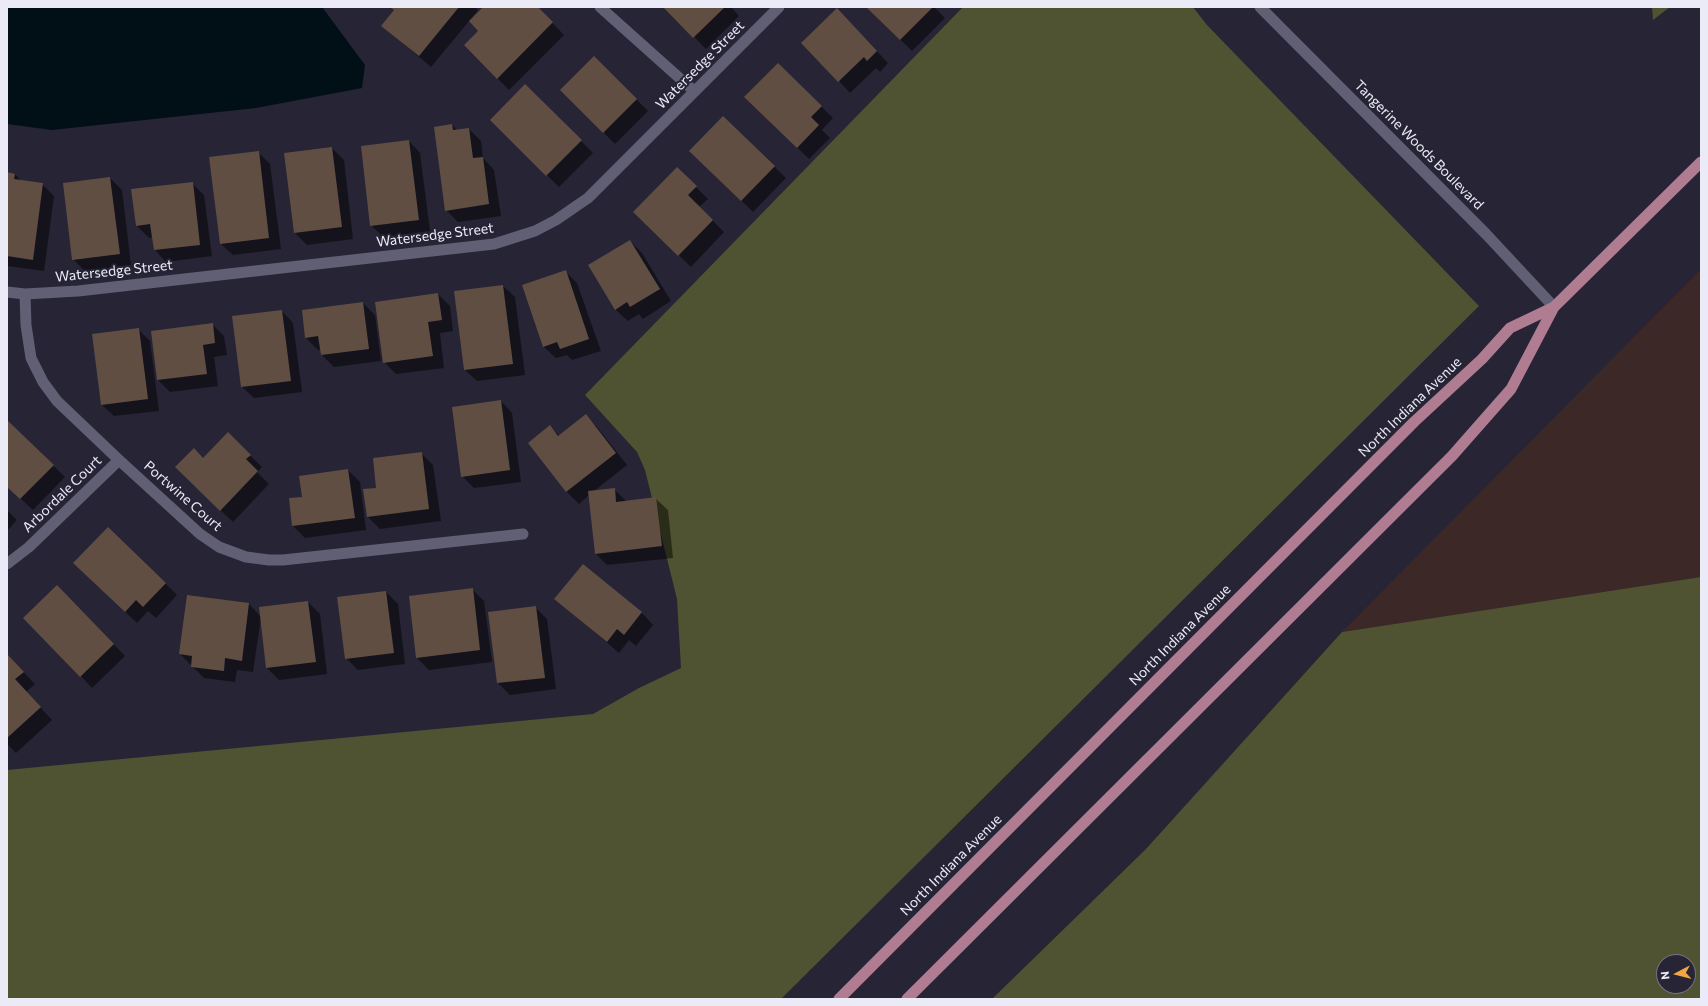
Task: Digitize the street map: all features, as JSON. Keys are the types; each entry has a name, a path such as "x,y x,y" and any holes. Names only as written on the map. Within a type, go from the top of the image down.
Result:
{"main road":[{"name":"North Indiana Avenue","path":"907,999 1452,456 1511,389 1554,307 1701,162"},
{"name":"North Indiana Avenue","path":"839,999 1408,428 1482,359 1510,328 1554,307"}],"street":[{"path":"600,7 694,91"},
{"name":"Watersedge Street","path":"7,292 25,294 86,290 494,244 535,231 556,220 588,198 778,7"},
{"name":"Tangerine Woods Boulevard","path":"1260,7 1486,234 1554,307"},
{"name":"Portwine Court","path":"25,294 26,325 31,358 43,382 57,400 119,460 200,534 220,547 246,557 283,560 523,534"},
{"name":"Arbordale Court","path":"7,564 29,547 119,460"}],"shaded area":[{"path":"7,7 322,7 365,65 362,88 256,108 52,130 7,124"},
{"path":"1701,269 1701,577 1342,632"}],"green space":[{"path":"963,7 1193,7 1207,25 1479,306 781,999 7,999 7,770 593,714 639,688 681,668 677,599 645,470 637,452 585,395"},
{"path":"1652,7 1670,7 1653,20"},
{"path":"1701,577 1701,999 992,999 1146,849 1342,632"}],"building":[{"path":"390,7 459,7 419,56 381,26 394,10"},
{"path":"483,7 538,7 553,22 497,79 464,45 478,31 469,21"},
{"path":"663,7 725,7 693,38"},
{"path":"866,7 933,7 900,40"},
{"path":"837,8 877,51 867,61 864,57 838,82 801,43"},
{"path":"594,56 637,99 603,133 560,90"},
{"path":"778,63 822,106 811,117 819,125 797,148 744,97"},
{"path":"525,84 582,140 546,176 490,120"},
{"path":"723,116 775,166 741,201 689,151"},
{"path":"452,124 453,130 469,128 473,158 483,157 489,204 445,211 434,127"},
{"path":"409,140 419,220 370,226 361,146"},
{"path":"332,147 342,227 294,233 284,153"},
{"path":"259,151 269,238 220,244 209,157"},
{"path":"677,167 697,186 688,195 713,220 678,256 633,212"},
{"path":"7,172 15,174 14,179 43,183 33,260 7,256"},
{"path":"110,177 120,254 72,260 63,183"},
{"path":"193,182 200,245 154,250 150,224 136,226 131,189"},
{"path":"630,240 660,289 630,307 627,302 615,310 588,265"},
{"path":"566,270 589,339 560,349 557,342 543,347 522,285"},
{"path":"503,285 513,364 464,370 454,291"},
{"path":"438,293 442,320 428,322 433,356 383,363 375,302"},
{"path":"363,302 369,349 321,355 318,336 305,338 302,310"},
{"path":"282,310 291,381 241,387 232,316"},
{"path":"213,323 215,343 203,345 207,374 157,380 151,331"},
{"path":"139,328 148,399 101,405 92,334"},
{"path":"501,400 510,470 461,477 452,407"},
{"path":"586,414 616,453 566,492 528,443 550,425 558,436"},
{"path":"7,420 54,465 20,499 7,487"},
{"path":"228,432 251,455 246,459 258,471 220,511 175,467 194,448 203,458"},
{"path":"422,452 429,509 367,517 363,489 376,488 373,458"},
{"path":"348,469 355,518 292,526 289,498 302,497 299,476"},
{"path":"615,488 616,502 656,497 662,546 595,554 588,491"},
{"path":"108,527 166,583 143,607 136,600 125,612 73,563"},
{"path":"583,564 642,612 624,635 617,629 607,642 554,599"},
{"path":"57,585 114,644 80,677 23,618"},
{"path":"473,588 480,650 416,658 409,596"},
{"path":"386,591 394,653 345,659 337,597"},
{"path":"187,595 249,603 242,661 225,658 224,671 191,667 192,656 179,654"},
{"path":"308,601 316,662 266,668 259,607"},
{"path":"536,606 545,678 497,683 488,612"},
{"path":"7,654 24,672 15,679 41,707 7,738"}]}
